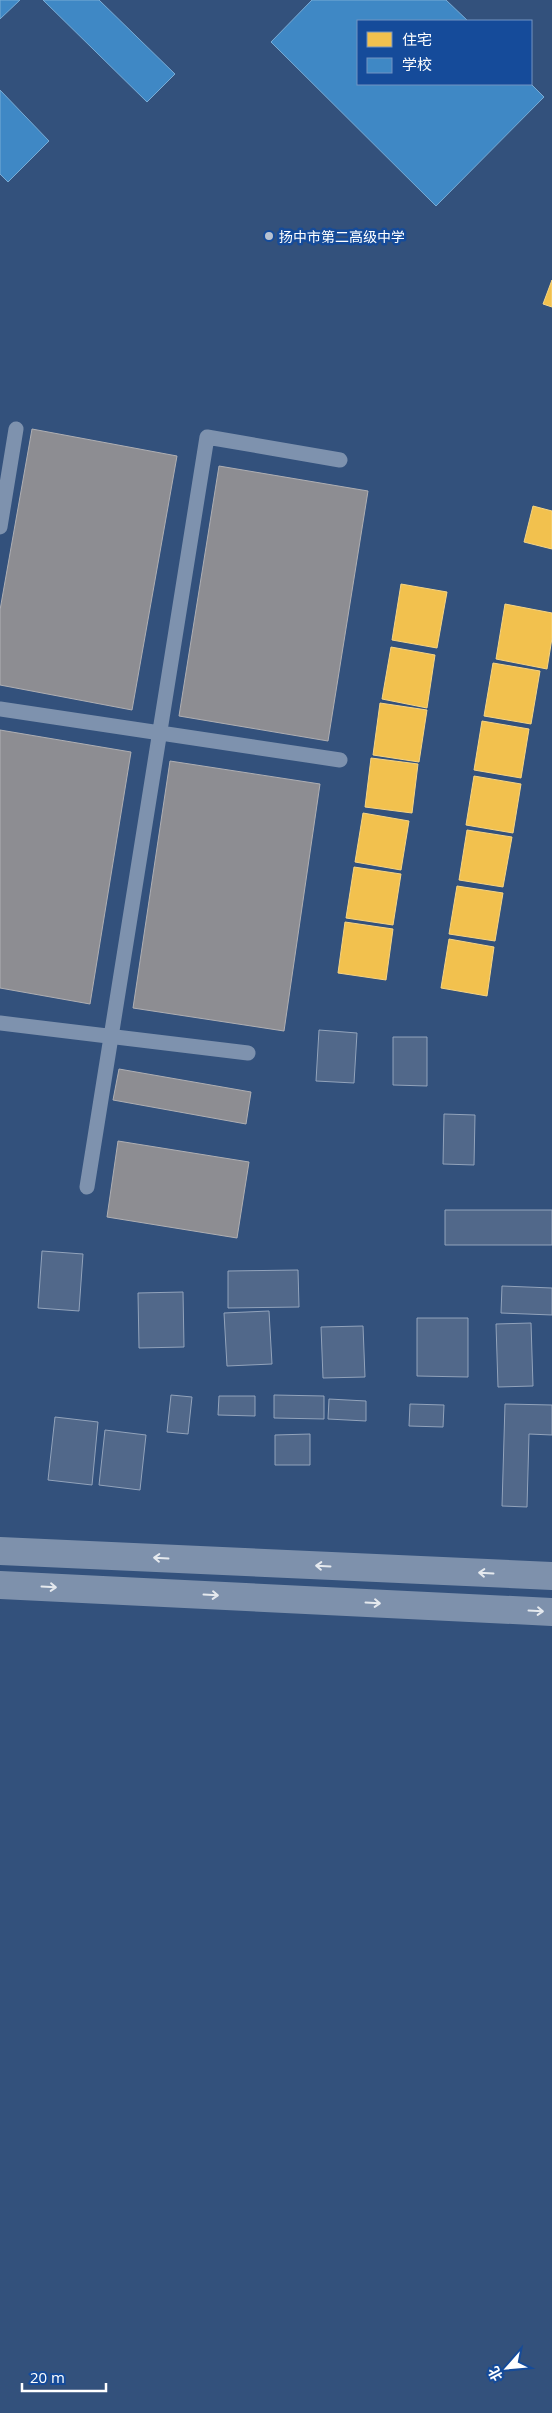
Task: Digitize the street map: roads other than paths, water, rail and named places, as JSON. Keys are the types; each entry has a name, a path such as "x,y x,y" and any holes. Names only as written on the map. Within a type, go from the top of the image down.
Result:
{"highway":[{"path":"0,1551 552,1576"},
{"path":"0,1585 552,1612"}],"lane":[{"path":"0,527 16,428"},
{"path":"86,1187 207,437 340,460"},
{"path":"0,709 340,760"},
{"path":"0,1023 248,1053"}],"place":[{"name":"扬中市第二高级中学","path":"269,236"}]}
